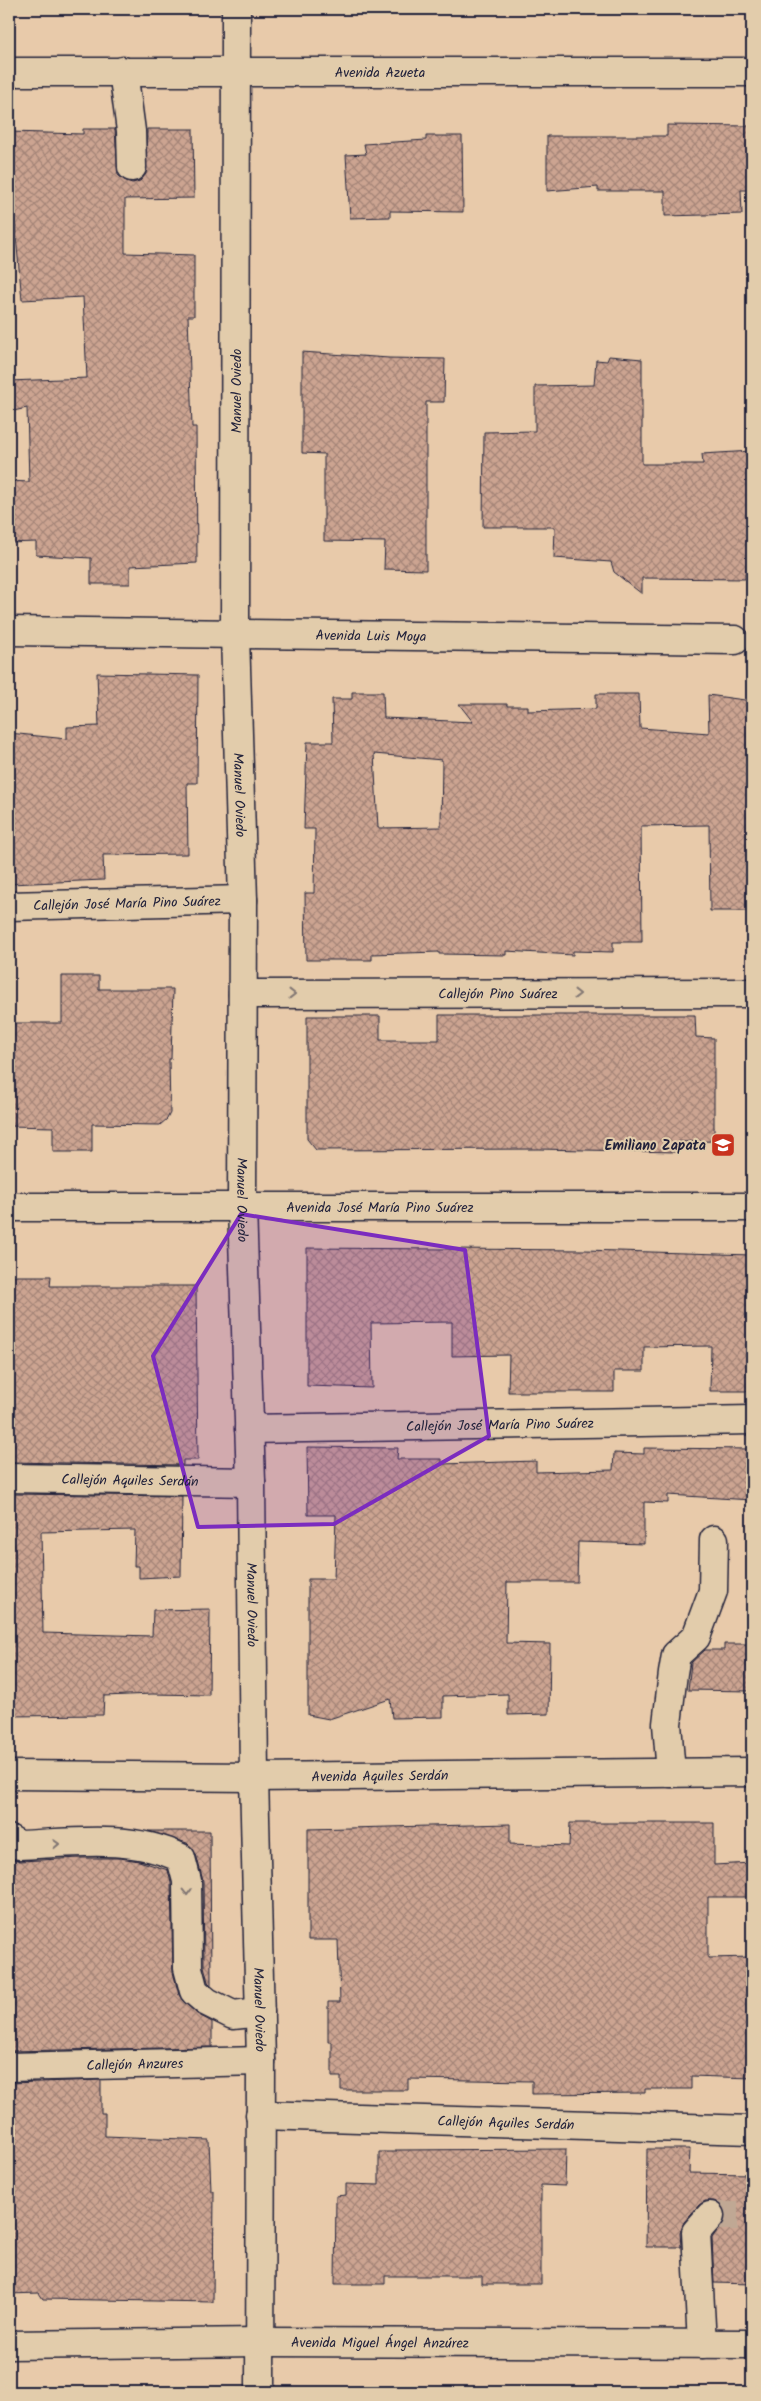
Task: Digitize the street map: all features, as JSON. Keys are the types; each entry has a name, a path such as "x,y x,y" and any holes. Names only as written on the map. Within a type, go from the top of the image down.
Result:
{"street":[{"name":"Manuel Oviedo","path":"236,9 235,635 243,900 242,1207 251,1482 254,1776 261,2061 260,2392"},
{"path":"123,71 131,131 132,167"},
{"name":"Avenida Azueta","path":"9,72 752,72"},
{"name":"Avenida Luis Moya","path":"9,631 735,640"},
{"name":"Callejón José María Pino Suárez","path":"9,906 243,900"},
{"name":"Callejón Pino Suárez","path":"243,994 752,993"},
{"name":"Avenida José María Pino Suárez","path":"9,1207 752,1206"},
{"name":"Callejón José María Pino Suárez","path":"249,1428 752,1420"},
{"name":"Callejón Aquiles Serdán","path":"9,1478 251,1482"},
{"path":"671,1773 667,1724 676,1655 696,1637 713,1590 714,1540"},
{"name":"Avenida Aquiles Serdán","path":"9,1775 254,1776 752,1772"},
{"path":"9,1839 18,1845 97,1842 162,1849 181,1858 186,1881 188,1968 194,1991 207,2002 233,2014 260,2012"},
{"name":"Callejón Anzures","path":"9,2066 261,2061"},
{"name":"Callejón Aquiles Serdán","path":"260,2116 752,2130"},
{"path":"702,2344 696,2232 710,2216"},
{"name":"Avenida Miguel Ángel Anzúrez","path":"9,2345 260,2342 752,2344"}],"highlighted area":[{"path":"241,1214 465,1250 489,1436 334,1524 198,1527 153,1356"}],"building":[{"path":"667,125 751,126 747,190 741,190 742,214 665,216 665,191 598,191 598,187 547,191 547,136 667,136"},
{"path":"83,129 115,129 118,175 132,183 140,181 146,174 147,129 193,129 194,198 125,199 125,253 194,255 194,316 188,316 192,427 196,427 197,563 130,566 130,584 91,584 91,558 36,555 36,542 9,543 9,481 29,482 27,408 9,412 9,381 87,378 83,297 22,300 15,226 9,227 9,132 83,134"},
{"path":"426,136 462,136 463,212 390,211 390,217 350,218 346,155 366,154 364,144 426,140"},
{"path":"302,352 389,358 445,359 444,402 426,402 426,570 384,569 385,542 324,541 324,454 302,453"},
{"path":"609,356 642,359 642,464 703,464 702,454 752,451 752,520 745,579 642,578 642,594 614,572 611,562 554,558 555,527 483,527 484,432 535,431 535,386 594,385 596,360 607,361"},
{"path":"97,673 198,675 197,783 187,783 188,854 103,855 104,880 9,884 9,733 67,739 67,727 99,726"},
{"path":"352,692 383,692 384,718 473,722 459,704 528,706 528,711 596,709 596,694 639,694 640,728 709,733 708,695 752,701 752,911 710,911 709,825 641,826 642,942 613,942 613,952 573,951 573,955 506,951 506,955 439,954 439,952 372,954 372,960 306,960 305,893 314,893 315,829 304,829 307,742 333,742 332,699 352,699","holes":["374,754 442,760 441,827 378,828"]},
{"path":"62,976 99,976 99,989 173,989 171,1059 169,1059 170,1113 167,1119 160,1125 92,1124 92,1152 53,1152 53,1127 9,1126 9,1023 62,1023"},
{"path":"439,1015 695,1015 696,1037 714,1038 714,1141 677,1142 676,1152 539,1149 316,1150 307,1139 307,1016 380,1016 380,1040 439,1040"},
{"path":"307,1248 585,1250 752,1255 752,1391 710,1391 711,1346 644,1347 644,1371 614,1371 614,1392 508,1392 509,1355 452,1356 452,1322 371,1323 372,1388 307,1386"},
{"path":"9,1276 51,1276 50,1286 196,1286 198,1460 183,1460 183,1465 9,1462"},
{"path":"307,1447 398,1448 397,1459 442,1459 442,1464 536,1461 536,1472 613,1470 614,1453 644,1454 644,1448 752,1449 752,1500 668,1495 668,1503 644,1502 644,1544 578,1542 577,1582 507,1582 506,1643 550,1644 549,1714 508,1715 508,1694 443,1696 443,1717 392,1718 390,1699 329,1719 308,1715 308,1579 334,1579 336,1515 308,1515"},
{"path":"9,1494 182,1496 181,1576 139,1578 139,1566 134,1566 135,1530 41,1532 43,1633 152,1636 153,1610 210,1609 209,1695 152,1694 104,1696 103,1715 9,1716"},
{"path":"724,1644 752,1644 752,1691 688,1690 691,1663 705,1650 724,1650"},
{"path":"570,1823 714,1823 714,1865 752,1863 752,1897 708,1897 708,1958 752,1957 752,2078 691,2076 691,2089 645,2089 645,2093 532,2094 532,2081 408,2079 408,2090 341,2090 341,2077 332,2077 332,2042 328,2042 328,2002 340,2002 338,1940 308,1940 308,1829 510,1824 510,1844 569,1846"},
{"path":"148,1831 210,1831 211,1985 208,1982 204,1966 203,1881 196,1854 187,1843"},
{"path":"9,1857 20,1861 120,1858 139,1861 168,1870 171,1883 173,1972 179,1995 184,2002 197,2014 212,2022 212,2047 9,2051"},
{"path":"101,2080 101,2113 105,2113 105,2136 209,2140 211,2191 214,2191 213,2302 43,2299 39,2293 9,2294 9,2083"},
{"path":"566,2149 565,2186 541,2185 541,2284 482,2284 482,2276 385,2276 385,2284 335,2284 336,2196 346,2195 346,2184 379,2185 379,2152 396,2152 396,2150"},
{"path":"647,2149 690,2149 689,2173 752,2174 752,2284 714,2283 712,2238 725,2219 725,2211 720,2204 714,2201 705,2201 699,2205 684,2222 680,2233 681,2247 646,2247"}],"tunnel":[{"path":"710,2216 752,2216"}],"place":[{"name":"Emiliano Zapata","path":"723,1145"}]}
